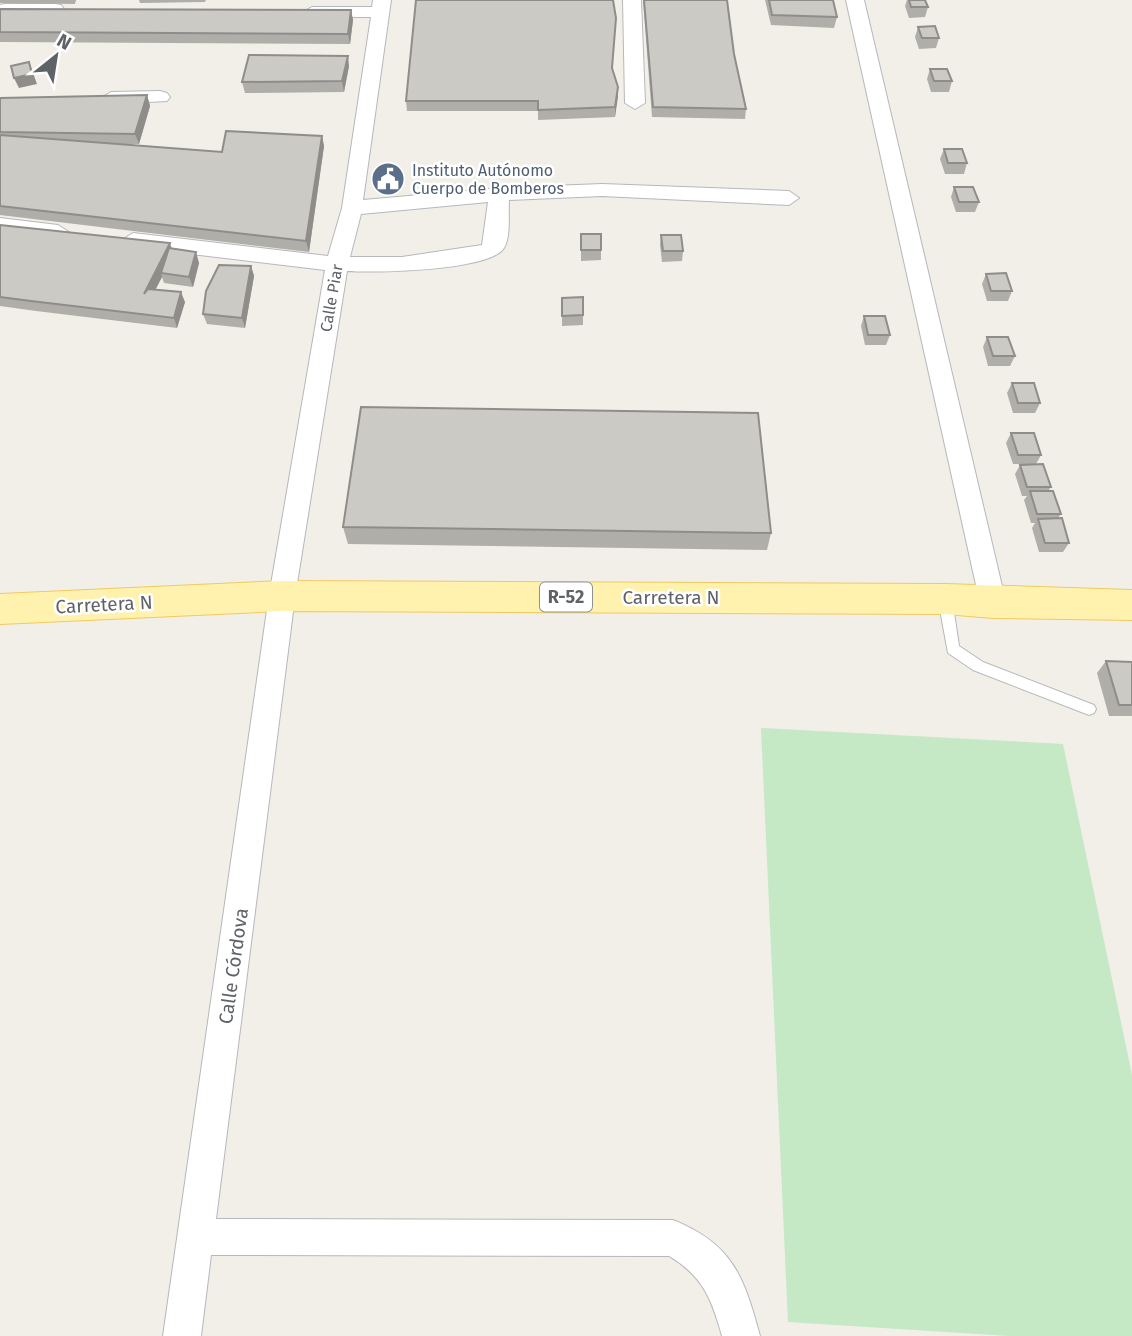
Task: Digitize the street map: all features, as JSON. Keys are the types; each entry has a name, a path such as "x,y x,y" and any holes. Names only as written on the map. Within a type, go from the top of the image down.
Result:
{"main road":[{"name":"Carretera N","path":"0,609 282,596 945,598 993,603 1132,605"}],"street":[{"path":"632,0 635,103"},
{"path":"855,0 993,603"},
{"path":"296,12 381,6"},
{"name":"Calle Piar","path":"282,596 337,264 352,208 381,6"},
{"path":"5,9 75,10"},
{"path":"93,98 160,97"},
{"path":"352,208 499,194 603,190 789,198"},
{"path":"108,237 337,264 432,261 489,251 495,245 499,194"},
{"path":"0,225 81,234"},
{"name":"Calle Córdova","path":"182,1336 282,596"},
{"path":"197,1237 673,1238 702,1254 726,1282 741,1336"}],"lane":[{"path":"945,598 953,649 978,666 1090,709"}],"green space":[{"path":"761,728 1063,744 1132,1075 1132,1336 1009,1336 788,1322"}],"building":[{"path":"416,0 613,0 616,18 612,68 618,87 615,107 538,110 538,101 406,101"},
{"path":"644,0 727,0 734,54 746,109 653,107"},
{"path":"769,0 833,0 837,17 772,15"},
{"path":"909,0 925,0 928,7 911,7"},
{"path":"0,9 351,10 348,34 0,32"},
{"path":"935,26 939,38 922,38 918,27"},
{"path":"249,55 348,56 342,81 242,82"},
{"path":"29,62 32,74 14,78 11,66"},
{"path":"930,69 947,69 952,81 934,81"},
{"path":"147,95 135,134 0,132 0,98"},
{"path":"226,131 322,136 306,241 0,206 0,135 222,152"},
{"path":"944,149 962,149 967,163 948,163"},
{"path":"954,187 973,187 979,202 959,202"},
{"path":"0,225 170,243 144,294 148,289 181,292 174,318 0,297"},
{"path":"581,234 601,234 601,250 581,250"},
{"path":"661,235 681,235 683,251 663,251"},
{"path":"169,248 196,252 189,277 161,273"},
{"path":"219,265 251,266 242,318 203,314 206,291"},
{"path":"1006,273 1012,291 991,291 986,274"},
{"path":"583,297 583,315 562,316 562,298"},
{"path":"864,316 885,316 890,335 868,335"},
{"path":"987,337 1008,337 1015,356 993,356"},
{"path":"1012,383 1034,383 1040,403 1018,403"},
{"path":"361,407 758,413 771,533 343,527"},
{"path":"1011,433 1034,433 1041,455 1018,455"},
{"path":"1043,464 1051,487 1027,487 1020,465"},
{"path":"1030,491 1053,491 1061,514 1037,514"},
{"path":"1062,518 1069,543 1045,543 1038,519"},
{"path":"1106,661 1132,662 1132,705 1119,705"}],"place":[{"name":"Instituto Autónomo Cuerpo de Bomberos","path":"388,179"}]}
